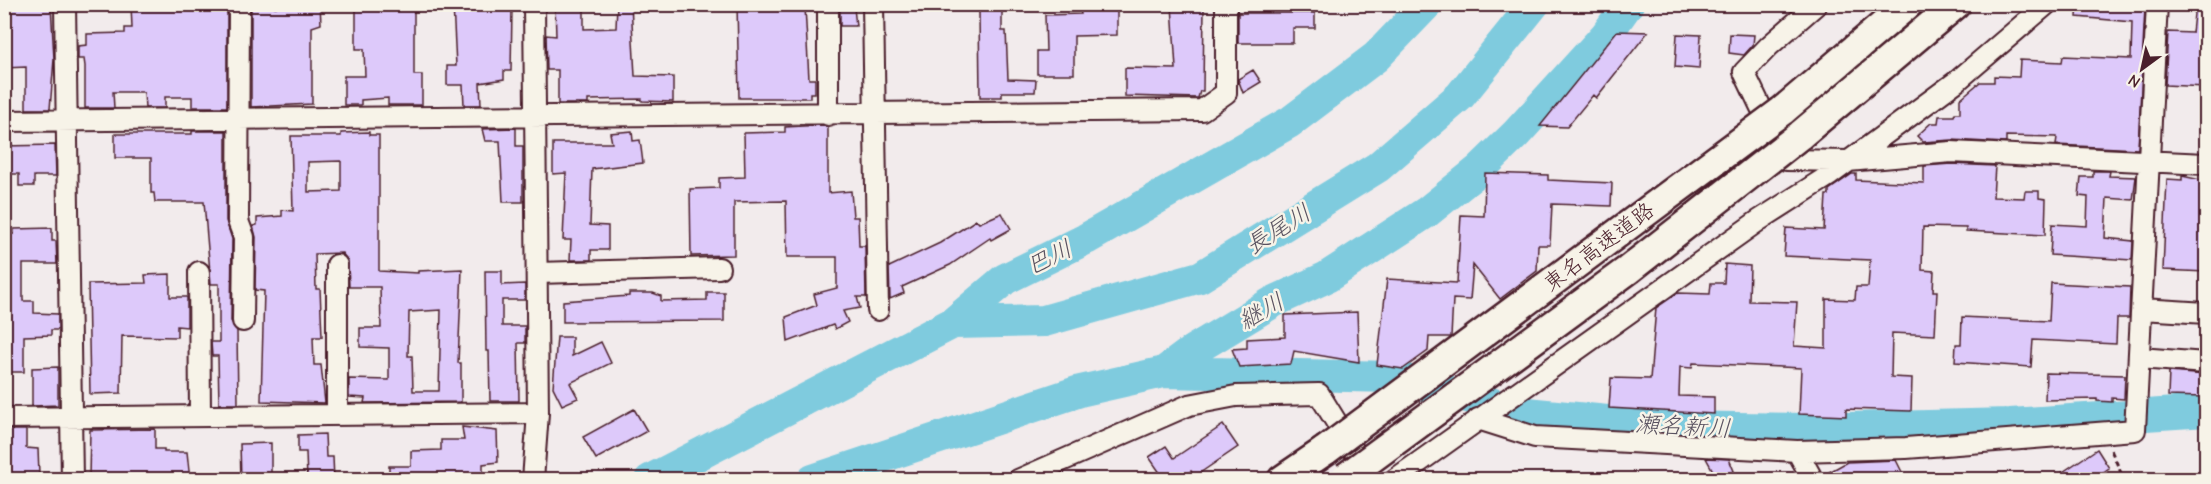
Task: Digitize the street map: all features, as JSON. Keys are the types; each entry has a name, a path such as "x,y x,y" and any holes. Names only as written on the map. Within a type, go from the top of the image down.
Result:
{"highway":[{"name":"東名高速道路","path":"1282,480 1326,450 1782,111 1908,4"},
{"name":"東名高速道路","path":"1353,479 1628,270 1799,136 1956,4"}],"street":[{"path":"65,4 69,417 72,480"},
{"path":"238,4 238,221 244,237 243,321"},
{"path":"533,480 538,413 534,4"},
{"path":"828,4 828,115"},
{"path":"873,4 878,310"},
{"path":"4,121 874,115 1202,110 1226,93 1226,4"},
{"path":"1817,4 1769,46 1744,72 1786,160 1848,161 1951,152 2206,164"},
{"path":"1394,480 1848,161 1957,81 2047,4"},
{"path":"1478,419 1535,437 1797,451 1906,448 2135,430 2157,4"},
{"path":"337,265 337,414"},
{"path":"537,273 718,268"},
{"path":"199,273 200,416"},
{"path":"2142,309 2206,313"},
{"path":"2139,358 2206,363"},
{"path":"1018,480 1189,405 1236,396 1319,394 1353,479"},
{"path":"4,418 538,413"},
{"path":"1797,451 1813,480"}],"path":[{"path":"2104,433 2121,474 2114,480"}],"building":[{"path":"4,4 51,4 54,59 50,109 26,109 26,67 4,68"},
{"path":"131,4 227,4 227,107 192,107 192,97 165,97 165,108 145,108 144,92 113,92 114,108 85,108 85,66 84,59 78,59 78,46 87,45 87,34 125,33 125,28 132,28"},
{"path":"289,4 320,4 321,24 312,27 312,104 251,107 251,7 289,7"},
{"path":"356,4 414,4 414,75 422,75 422,105 388,105 388,98 361,100 361,105 344,105 344,76 365,76 364,49 356,49"},
{"path":"453,4 476,4 476,8 512,9 511,71 504,71 504,79 480,83 481,105 464,105 463,85 447,85 447,66 456,66"},
{"path":"555,4 584,4 584,29 616,28 617,4 631,4 635,76 673,77 673,102 642,101 642,99 588,100 588,104 558,104 558,70 547,70 546,35 556,36"},
{"path":"737,4 805,7 809,79 815,79 815,93 810,93 810,98 739,98"},
{"path":"1088,4 1117,4 1117,35 1074,36 1074,74 1037,74 1037,51 1046,51 1045,15 1081,14 1080,10 1088,10"},
{"path":"2078,4 2145,7 2138,149 2056,145 2057,137 2006,136 2006,143 1952,140 1923,142 1917,136 1931,123 1938,123 1939,116 1954,116 1955,113 1960,113 1960,99 1980,82 1994,82 1994,76 2019,77 2020,60 2062,62 2063,56 2131,59 2132,22 2077,17"},
{"path":"2195,4 2206,4 2206,87 2165,85 2168,32 2192,33"},
{"path":"1172,5 1204,5 1203,91 1200,91 1198,98 1125,96 1125,68 1176,69"},
{"path":"840,8 854,8 856,26 840,26"},
{"path":"1002,9 1002,31 1006,31 1008,79 1036,80 1035,92 1002,92 1002,97 980,97 979,11"},
{"path":"1238,13 1315,13 1315,28 1293,28 1293,43 1238,43"},
{"path":"1617,31 1648,32 1596,98 1593,95 1567,127 1540,126"},
{"path":"1677,34 1701,35 1699,69 1675,67"},
{"path":"1730,34 1754,35 1753,45 1744,55 1729,53"},
{"path":"1253,70 1261,82 1243,93 1238,79"},
{"path":"822,125 828,127 828,193 851,191 853,217 858,217 859,246 865,246 866,297 857,297 860,308 843,311 848,322 835,329 833,325 788,342 786,317 817,305 814,294 837,288 837,257 787,257 786,201 734,202 734,255 691,256 690,189 719,188 719,178 745,177 744,133 785,132 785,127"},
{"path":"516,128 516,146 523,146 523,202 503,202 500,141 485,141 482,129"},
{"path":"192,131 226,131 226,221 232,239 231,321 237,331 238,404 219,404 218,356 212,356 211,342 219,342 219,284 211,284 204,202 155,202 154,193 151,193 151,158 115,158 115,134 192,134"},
{"path":"632,131 633,141 640,140 643,163 592,169 590,225 608,226 608,250 591,250 591,260 570,260 571,240 563,240 566,173 553,174 553,143 612,143 610,133"},
{"path":"369,132 369,135 379,135 379,271 418,273 418,271 462,269 458,363 461,363 461,402 364,403 365,398 349,397 349,379 389,380 389,348 360,347 360,328 381,328 380,287 349,287 348,261 342,253 315,254 316,289 320,289 322,337 313,337 314,365 321,365 325,403 261,401 264,291 255,290 256,237 253,226 257,225 257,218 282,216 282,210 293,211 291,136 341,136 341,133","holes":["341,161 341,191 308,192 308,162","441,310 439,391 413,391 412,356 408,356 409,312"]},
{"path":"55,145 56,176 34,176 34,186 19,186 19,174 4,174 4,146"},
{"path":"1951,164 1995,166 1993,197 2024,198 2025,191 2039,191 2039,198 2046,199 2045,235 1966,231 1966,228 1923,227 1922,270 1934,271 1933,291 1937,291 1935,335 1892,333 1891,377 1912,378 1911,411 1846,409 1846,416 1799,414 1801,368 1693,363 1692,368 1680,367 1679,396 1714,397 1714,414 1609,408 1611,378 1650,379 1656,308 1678,293 1710,294 1711,283 1724,283 1725,264 1750,266 1749,301 1797,302 1794,346 1826,348 1826,299 1855,300 1856,287 1868,287 1870,260 1784,256 1786,228 1824,230 1826,195 1829,195 1829,190 1852,174 1856,174 1856,180 1924,183 1924,166"},
{"path":"2093,171 2110,171 2109,176 2136,177 2133,200 2107,198 2105,238 2133,241 2132,260 2050,255 2052,224 2087,226 2088,197 2079,196 2081,177 2093,177"},
{"path":"1485,173 1548,175 1548,180 1612,183 1611,206 1552,204 1550,245 1538,245 1537,271 1500,299 1473,265 1470,300 1453,299 1451,337 1429,337 1428,351 1403,369 1377,365 1387,279 1457,283 1461,215 1484,216"},
{"path":"2182,176 2206,181 2206,272 2163,270 2167,179 2182,180"},
{"path":"1002,213 1011,229 991,240 990,238 950,265 902,287 904,293 890,299 889,267 940,243 976,220 979,223"},
{"path":"52,228 52,241 56,241 57,264 23,264 23,301 34,301 34,313 58,314 58,330 51,330 51,335 24,336 24,372 4,372 4,234 14,234 14,229"},
{"path":"485,271 502,271 502,285 525,284 525,300 502,300 502,326 525,326 525,343 518,343 519,401 490,401 489,351 486,351"},
{"path":"170,274 170,297 187,297 187,327 177,326 177,337 122,336 121,393 90,394 88,284 146,283 145,275"},
{"path":"2051,283 2130,287 2129,318 2117,318 2116,344 2033,340 2031,367 1955,362 1956,344 1961,344 1962,317 2049,321"},
{"path":"707,292 724,292 724,321 563,322 563,301 629,296 629,293 653,293 661,296 661,301 707,300"},
{"path":"1357,312 1359,362 1294,351 1291,364 1239,367 1232,349 1247,348 1247,339 1285,337 1285,315"},
{"path":"557,337 572,337 572,356 601,342 611,363 570,383 578,398 562,405 553,387"},
{"path":"58,367 58,405 32,406 32,368"},
{"path":"2169,372 2206,375 2206,395 2203,394 2203,397 2168,396"},
{"path":"2046,373 2125,375 2124,399 2112,398 2112,402 2097,401 2097,399 2045,400"},
{"path":"634,409 647,431 596,459 583,437"},
{"path":"1223,425 1238,447 1194,477 1191,471 1179,480 1165,480 1149,457 1166,446 1174,458"},
{"path":"462,427 497,431 498,462 483,464 483,480 389,480 389,466 411,466 411,451 441,450 441,440 464,440"},
{"path":"155,429 155,449 164,449 164,452 187,452 190,480 89,478 90,430"},
{"path":"4,430 26,430 26,448 38,449 39,474 22,480 5,480"},
{"path":"325,434 326,457 333,457 334,480 307,480 306,452 298,452 298,435"},
{"path":"271,443 271,480 241,480 240,444"},
{"path":"2097,449 2109,468 2092,480 2051,480"},
{"path":"1706,458 1729,459 1734,471 1718,480"},
{"path":"1896,460 1906,480 1825,480 1824,475 1847,462"}],"waterway":[{"name":"巴川","path":"650,480 953,323 1005,279 1086,239 1290,122 1376,57 1427,4"},
{"name":"長尾川","path":"953,323 1044,321 1200,277 1378,167 1460,96 1534,4"},
{"name":"継川","path":"813,480 1080,391 1164,372 1192,351 1273,302 1327,277 1427,212 1479,170 1516,134 1606,35 1628,4"},
{"name":"瀬名新川","path":"1164,372 1395,377 1526,413 1669,427 1806,429 2010,424 2206,411"}]}
